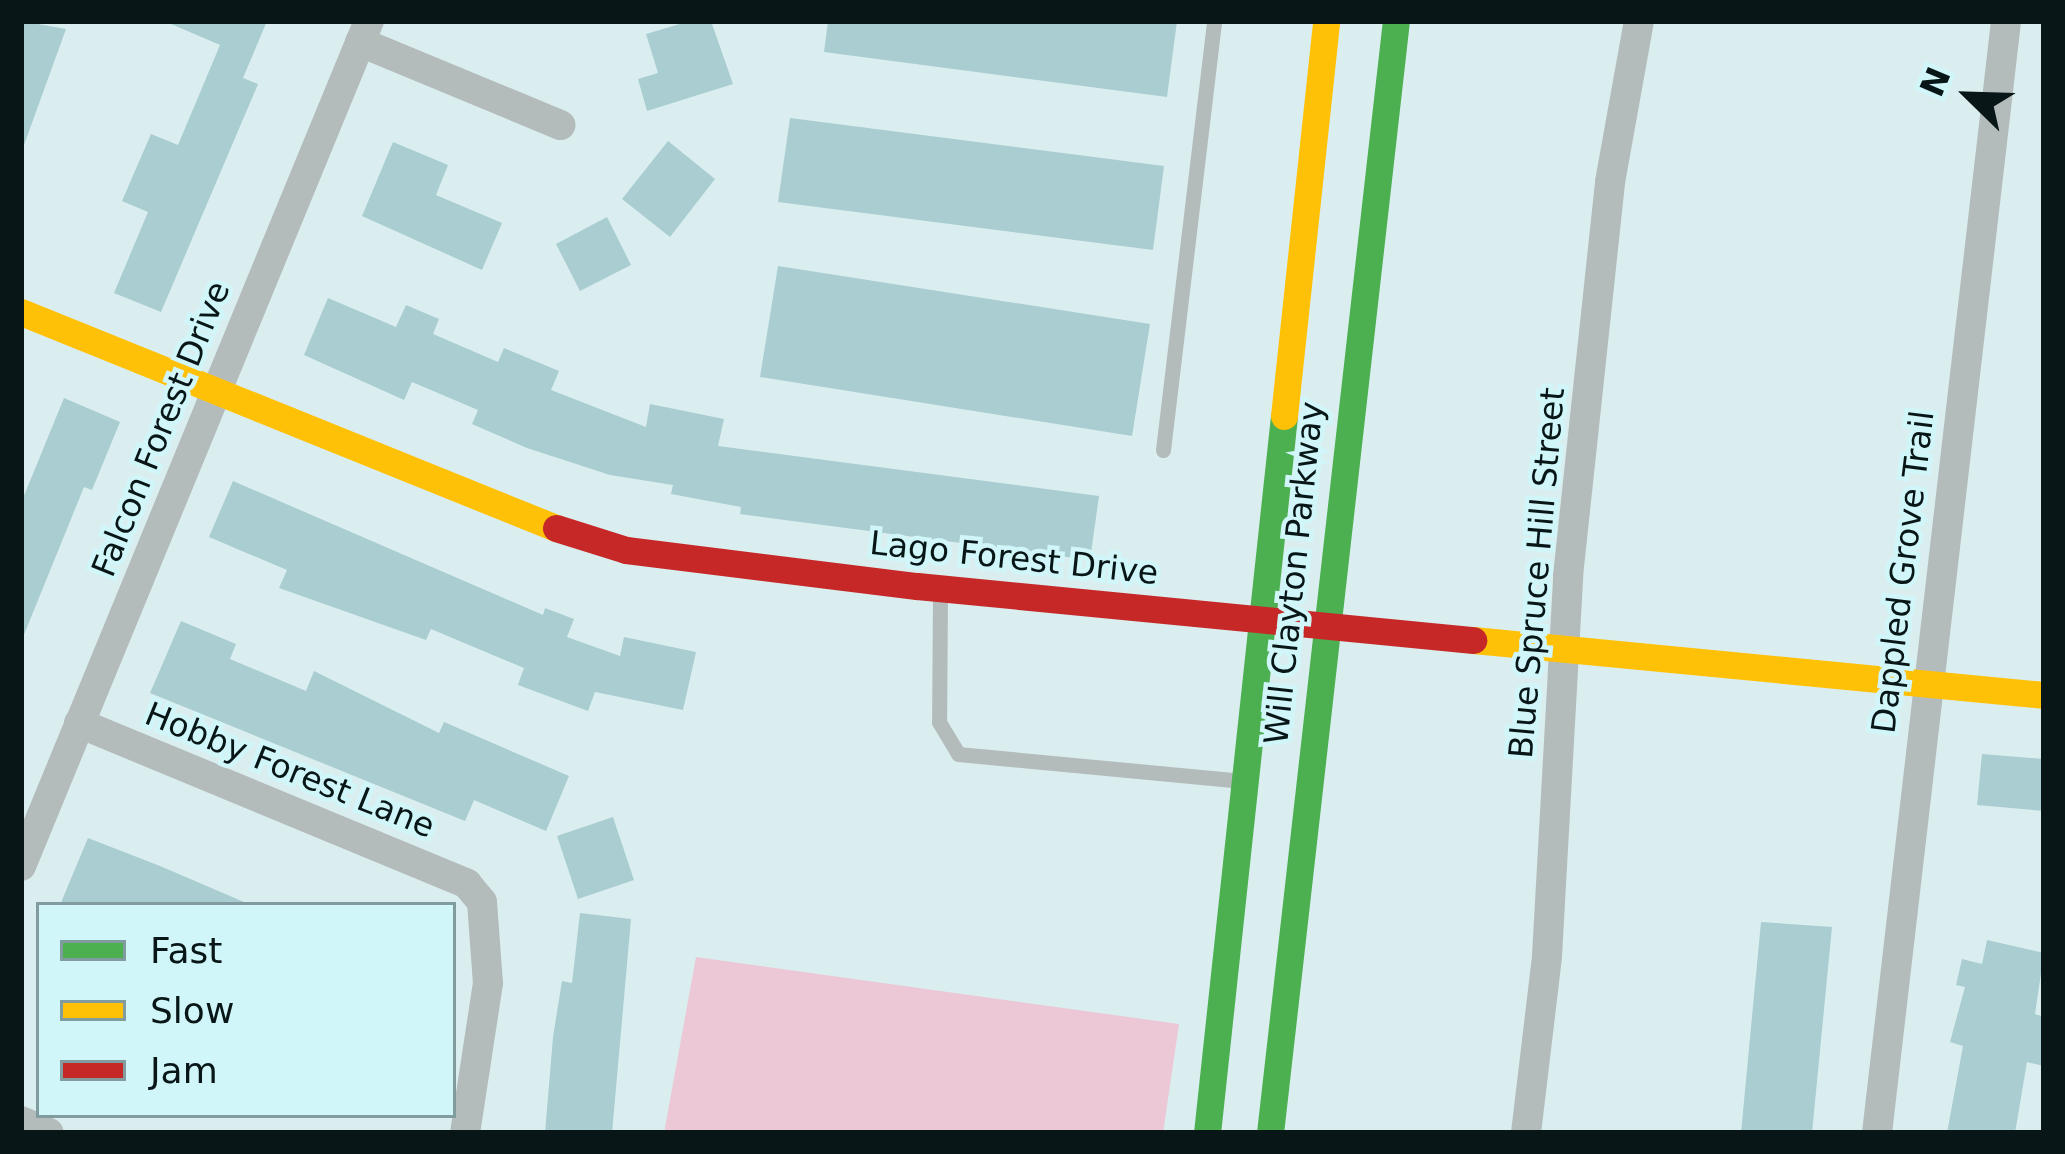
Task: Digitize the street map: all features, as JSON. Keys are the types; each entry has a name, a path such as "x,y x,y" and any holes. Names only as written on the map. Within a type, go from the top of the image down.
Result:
{"main road":[{"name":"Will Clayton Parkway","path":"1270,1133 1324,625 1347,127 1326,21"},
{"name":"Will Clayton Parkway","path":"1207,1133 1260,618 1347,127 1396,21"},
{"name":"Lago Forest Drive","path":"21,312 546,526 626,550 940,588 2044,695"}],"street":[{"name":"Blue Spruce Hill Street","path":"1526,1133 1547,956 1564,646 1610,182 1639,21"},
{"name":"Dappled Grove Trail","path":"1877,1133 1925,682 2006,21"},
{"path":"365,32 560,125"},
{"name":"Falcon Forest Drive","path":"21,866 365,32"},
{"name":"Hobby Forest Lane","path":"79,723 433,866 471,889 482,902 488,982 466,1133"},
{"path":"21,1121 49,1133"}],"lane":[{"path":"1163,450 1214,21"},
{"path":"940,588 939,722 958,754 1244,781"}],"shaded area":[{"path":"696,957 1179,1024 1163,1133 664,1133"}],"building":[{"path":"21,21 66,29 24,145 21,145"},
{"path":"164,21 267,21 243,78 258,84 161,312 114,293 148,212 122,201 151,134 178,145 220,45"},
{"path":"690,21 711,21 733,84 647,111 638,79 658,73 646,34"},
{"path":"828,21 1177,21 1167,97 824,52"},
{"path":"790,118 1164,166 1153,250 778,202"},
{"path":"668,141 715,179 670,237 622,199"},
{"path":"393,142 448,165 436,195 502,223 482,270 362,216"},
{"path":"607,217 631,265 580,291 556,244"},
{"path":"778,266 1150,324 1132,436 760,377"},
{"path":"328,298 396,327 406,305 439,319 433,334 498,362 504,348 559,371 551,390 646,427 650,404 724,419 718,446 1099,496 1090,560 740,514 741,507 671,494 673,485 610,475 527,448 472,424 478,410 412,382 404,400 304,355"},
{"path":"64,398 120,422 92,490 84,487 21,642 21,503"},
{"path":"233,481 543,615 545,608 574,619 567,637 620,656 624,637 696,652 683,710 595,692 588,711 518,685 524,668 431,629 426,640 279,588 287,570 209,537"},
{"path":"181,621 236,644 230,659 306,691 314,671 439,733 444,722 569,776 546,831 474,800 465,821 150,693"},
{"path":"1982,754 2044,759 2044,811 1977,805"},
{"path":"613,817 634,880 578,899 557,836"},
{"path":"88,838 244,902 61,902"},
{"path":"580,913 631,919 612,1133 545,1133 553,1037 562,981 572,983"},
{"path":"1761,922 1832,927 1812,1133 1741,1133"},
{"path":"1987,940 2044,953 2035,1014 2044,1017 2044,1066 2027,1062 2015,1133 1947,1133 1963,1046 1950,1042 1965,987 1956,985 1962,959 1982,964"}],"traffic: fast":[{"path":"1270,1133 1396,21"},
{"path":"1207,1133 1284,416"}],"traffic: slow":[{"path":"1284,416 1326,21"},
{"path":"21,312 556,528"},
{"path":"1473,640 2044,695"}],"traffic: jam":[{"path":"556,528 626,550 917,586 1473,640"}]}
